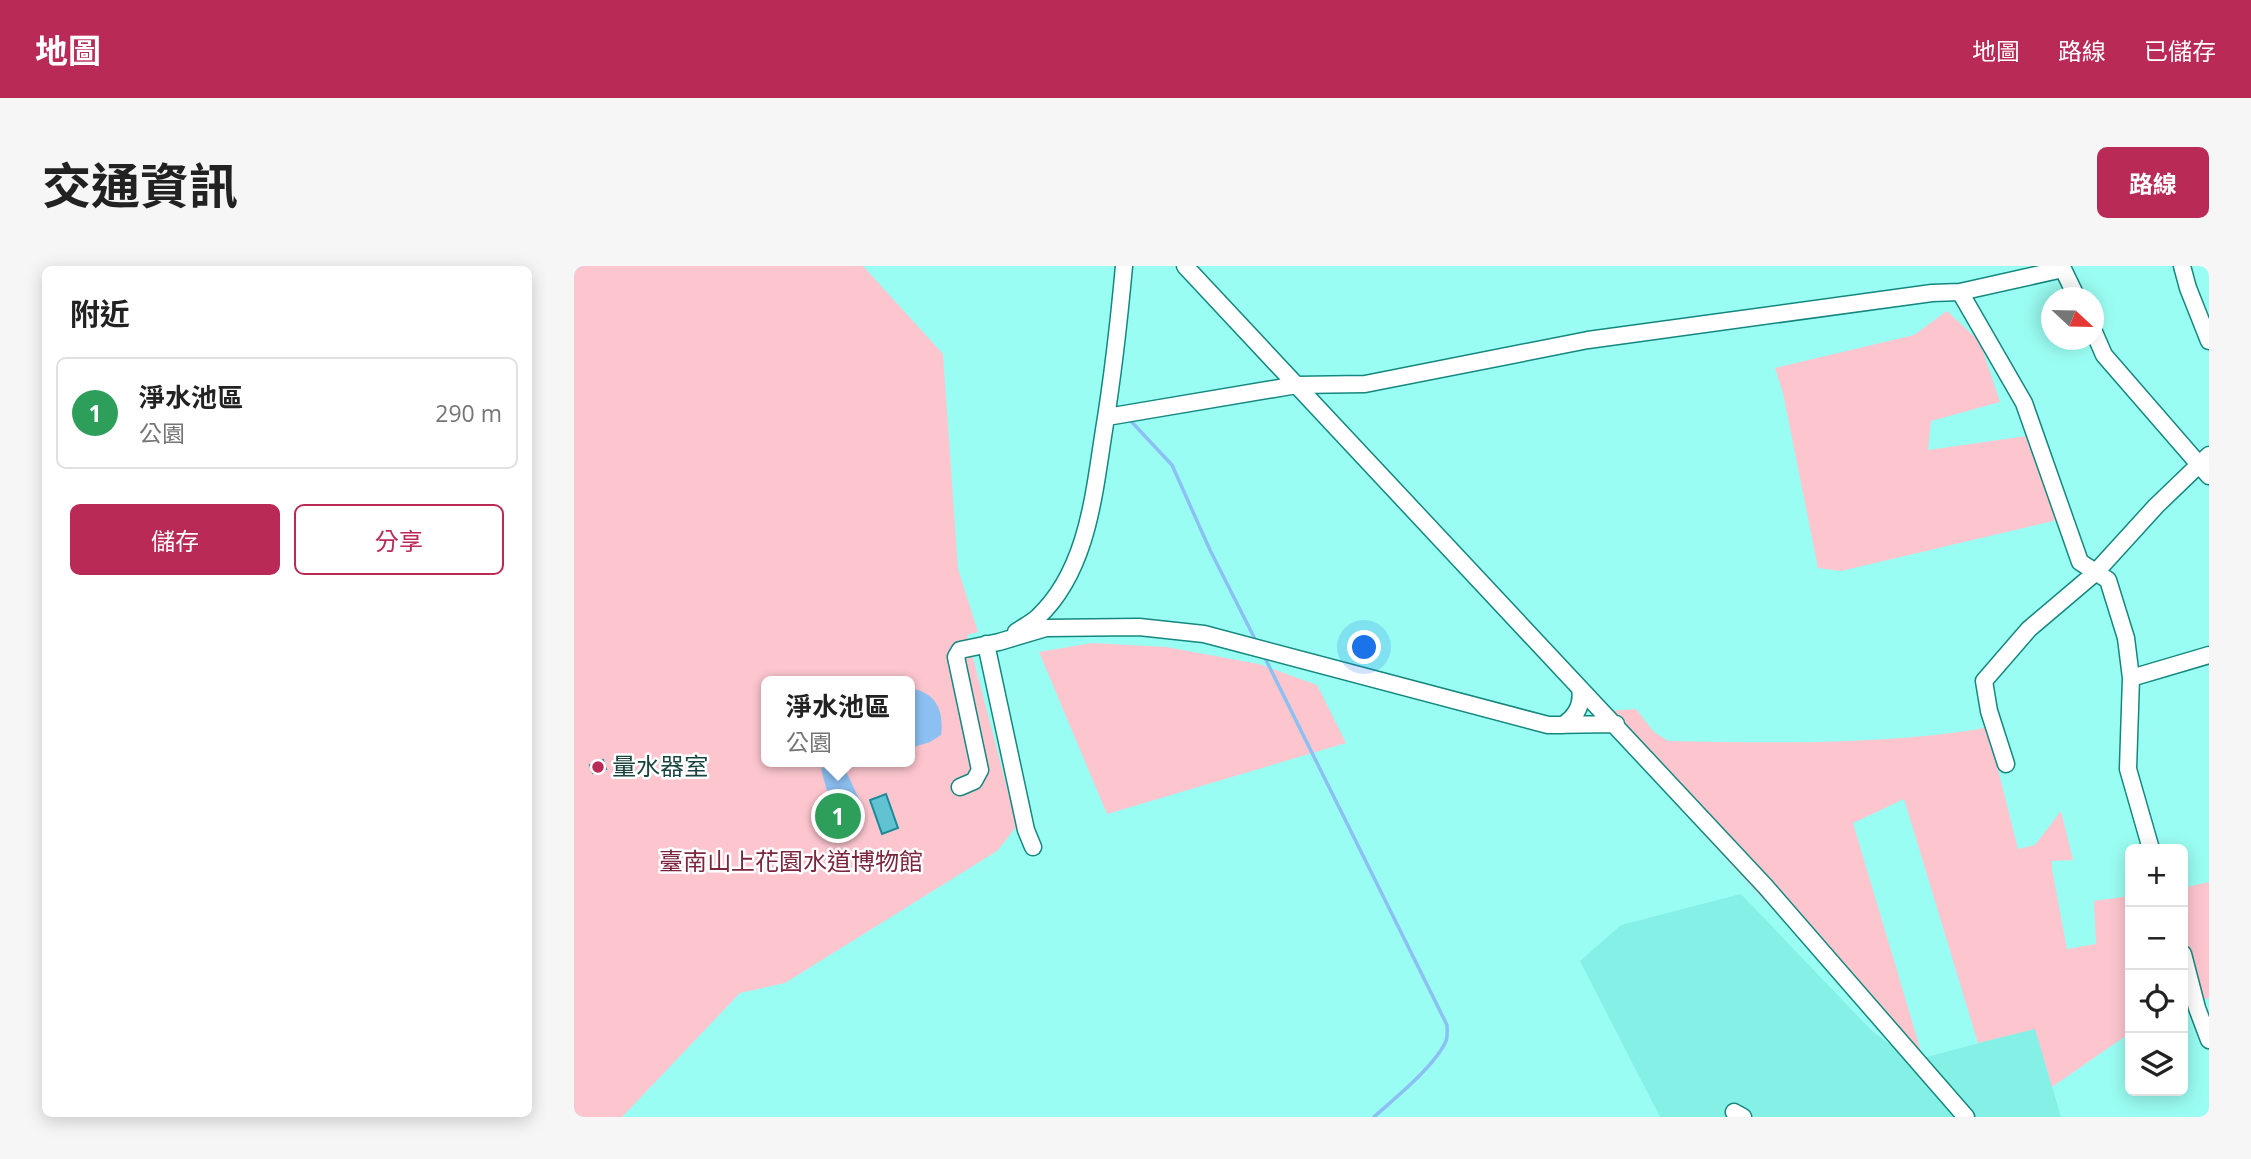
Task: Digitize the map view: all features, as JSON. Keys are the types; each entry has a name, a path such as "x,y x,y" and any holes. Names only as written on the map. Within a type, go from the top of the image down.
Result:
{"street":[{"path":"992,643 1037,618 1056,595 1071,569 1088,524 1120,324 1124,266"},
{"path":"1185,266 1765,886 1966,1117"},
{"path":"2182,266 2209,341"},
{"path":"1107,417 1297,386 1365,384 1588,340 1932,293 1961,292 2063,268 2072,287"},
{"path":"1961,292 2024,403 2080,562 2108,580 2126,638 2131,678 2128,769 2150,844"},
{"path":"2006,764 1989,710 1984,681 2029,629 2095,573 2156,506 2206,465 2103,350"},
{"path":"1056,595 1056,616 1059,622 1069,628"},
{"path":"960,787 974,781 980,770 956,657 960,650 1046,628 1139,627 1204,634 1548,725 1616,724"},
{"path":"992,643 1026,830 1033,847"},
{"path":"2131,678 2209,655"},
{"path":"1563,726 1577,712 1582,698 1580,688"},
{"path":"2188,967 2203,1006 2209,1040"}],"shaded area":[{"path":"915,689 928,695 940,712 941,735 915,746"},
{"path":"844,767 860,801 852,808 834,806 821,769"},
{"path":"1741,894 1872,1031 1912,1061 2035,1028 2061,1117 1660,1117 1580,961 1621,925"}],"green space":[{"name":"臺南山上花園水道博物館","path":"574,266 863,266 943,354 958,569 978,632 967,635 1017,826 997,851 785,983 740,993 622,1117 574,1117"},
{"path":"1947,311 1980,342 2000,402 1931,421 1928,450 2027,436 2062,519 1841,571 1818,568 1783,393 1775,368 1914,335"},
{"path":"1092,643 1166,647 1259,664 1317,685 1346,743 1107,814 1039,652"},
{"path":"1636,709 1654,732 1668,741 1864,740 1942,734 1987,726 2018,849 2035,845 2061,811 2073,860 2052,861 2052,869 2067,949 2096,944 2094,901 2125,897 2125,1036 2052,1087 2035,1029 1978,1043 1904,799 1853,823 1923,1058 1912,1061 1602,724 1609,711"},
{"path":"2209,882 2209,998 2188,1003 2188,907 2188,887"}],"building":[{"name":"量水器室","path":"603,760 606,769 593,773 590,765"},
{"path":"886,794 898,828 882,834 870,800"}],"waterway":[{"path":"1128,418 1172,465 1210,550 1257,643"},
{"path":"1264,656 1447,1025 1446,1041 1441,1051 1414,1081 1374,1117"}],"place":[{"name":"量水器室","path":"598,767"},
{"name":"淨水池區","path":"838,816"}]}
